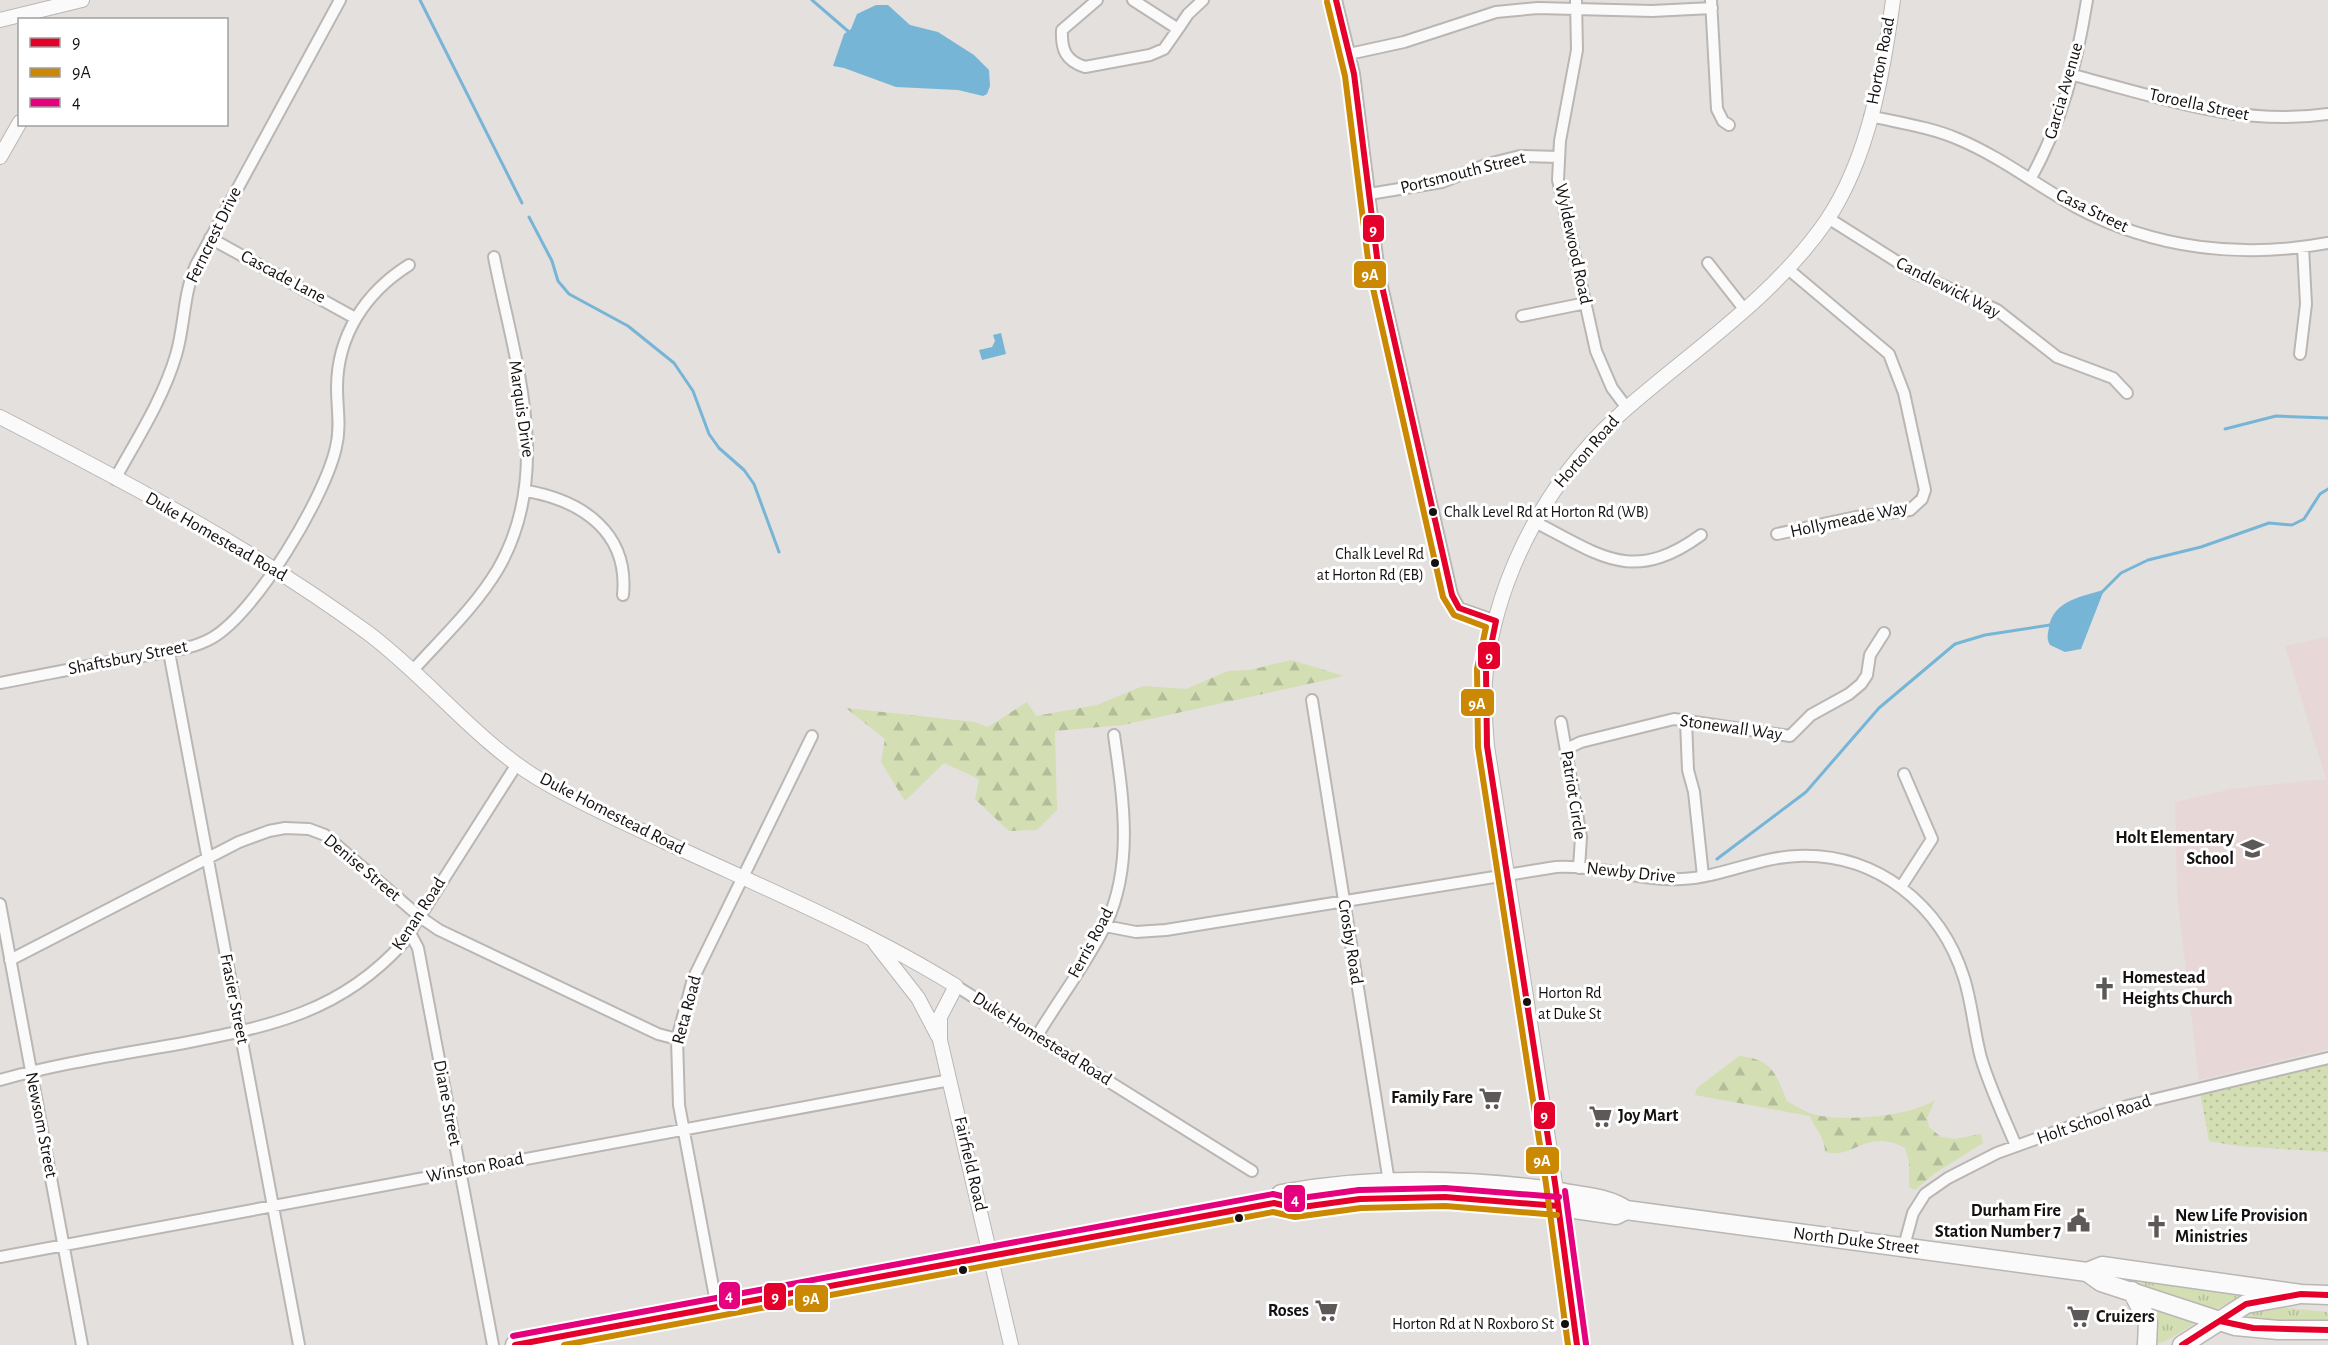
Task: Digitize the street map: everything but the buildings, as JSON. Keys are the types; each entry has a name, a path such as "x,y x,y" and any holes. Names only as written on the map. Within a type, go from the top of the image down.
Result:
{"main road":[{"name":"North Duke Street","path":"515,1345 1274,1203 1281,1194 1293,1192 1389,1182 1434,1181 1557,1199"},
{"name":"North Duke Street","path":"1274,1203 1284,1209 1332,1202 1411,1196 1616,1202 1626,1210 2086,1272 2101,1282 2220,1321 2253,1328 2328,1330"},
{"name":"North Duke Street","path":"2086,1272 2102,1266 2301,1294"},
{"path":"2132,1291 2148,1322 2147,1345"},
{"path":"2182,1345 2246,1304 2301,1294 2328,1295"}],"street":[{"path":"0,20 82,0"},
{"name":"Ferncrest Drive","path":"115,479 170,375 179,343 188,284 210,238 340,0"},
{"path":"1097,0 1062,30 1064,51 1068,59 1085,67 1150,55 1164,49 1188,14 1203,0"},
{"path":"1133,0 1178,29"},
{"path":"1335,0 1349,54 1379,273 1452,595 1459,608 1496,621"},
{"name":"Horton Road","path":"1577,1345 1557,1199 1506,875 1485,719 1486,670 1496,621 1513,572 1535,522 1569,470 1627,408 1788,269 1828,219 1849,176 1870,116 1893,0"},
{"name":"Garcia Avenue","path":"2031,178 2053,136 2073,75 2087,0"},
{"path":"1349,54 1404,42 1496,12 1576,4 1652,11 1712,4 1717,109 1719,116 1729,125"},
{"name":"Wyldewood Road","path":"1576,4 1575,64 1558,157 1558,180 1596,351 1605,375 1627,408"},
{"name":"Toroella Street","path":"2073,75 2226,114 2267,119 2328,114"},
{"name":"Casa Street","path":"1870,116 1911,124 1956,138 2031,178 2079,209 2150,238 2221,250 2303,248 2328,243"},
{"path":"0,157 18,126"},
{"name":"Portsmouth Street","path":"1369,194 1442,182 1488,164 1520,156 1558,157"},
{"name":"Candlewick Way","path":"1828,219 1915,273 1997,310 2057,357 2113,378 2127,393"},
{"name":"Cascade Lane","path":"210,238 355,318"},
{"path":"2300,354 2306,296 2303,248"},
{"name":"Marquis Drive","path":"413,670 480,594 498,569 517,527 527,491 528,436 494,257"},
{"path":"1708,263 1744,309"},
{"name":"Shaftsbury Street","path":"0,683 169,652 207,641 225,629 245,608 274,569 321,490 333,462 339,434 337,387 340,359 355,318 382,284 409,265"},
{"name":"Hollymeade Way","path":"1777,534 1856,517 1910,510 1922,499 1925,490 1904,393 1889,354 1788,269"},
{"path":"1521,316 1586,303"},
{"name":"Duke Homestead Road","path":"0,417 274,569 355,624 413,670 517,764 599,811 872,939 956,986 1252,1171"},
{"path":"527,491 572,504 601,526 620,558 624,573 623,596"},
{"path":"1535,522 1581,548 1605,558 1623,562 1668,555 1701,535"},
{"name":"Stonewall Way","path":"1566,749 1581,742 1668,719 1790,736 1811,715 1849,694 1861,684 1867,675 1870,655 1884,633"},
{"name":"Frasier Street","path":"169,652 299,1345"},
{"name":"Crosby Road","path":"1312,700 1389,1182"},
{"path":"1686,721 1688,770 1694,792 1704,876"},
{"name":"Patriot Circle","path":"1561,722 1581,837 1579,868"},
{"name":"Ferris Road","path":"1037,1036 1105,926 1122,866 1125,826 1114,735"},
{"name":"Reta Road","path":"717,1308 683,1129 676,1072 677,1039 693,980 812,736"},
{"name":"Kenan Road","path":"0,1080 240,1032 296,1017 340,996 380,966 410,933 428,901 517,764"},
{"path":"1901,887 1932,839 1904,774"},
{"name":"Denise Street","path":"10,960 208,859 269,831 302,828 316,831 332,839 420,917 439,930 658,1034 677,1039"},
{"name":"Newby Drive","path":"1105,926 1136,932 1153,932 1556,867 1662,879 1704,876 1773,859 1818,856 1860,866 1901,887 1925,908 1941,928 1956,955 1965,980 1982,1061 2016,1146"},
{"name":"Newsom Street","path":"0,904 82,1345"},
{"name":"Diane Street","path":"410,933 418,948 493,1345"},
{"path":"872,939 918,998 940,1040"},
{"name":"Fairfield Road","path":"956,986 940,1017 940,1040 1011,1345"},
{"name":"Holt School Road","path":"1904,1246 1913,1213 1925,1194 1969,1166 2016,1146 2154,1099 2328,1058"},
{"name":"Winston Road","path":"0,1257 950,1080"}],"shaded area":[{"name":"Holt Elementary School","path":"2328,637 2328,1049 2199,1080 2177,894 2175,802 2232,789 2326,779 2285,646"}],"green space":[{"path":"1291,660 1344,676 1123,725 1055,731 1057,810 1037,830 1009,831 975,799 979,779 944,763 905,801 881,762 885,739 846,708 974,722 988,727 1027,702 1036,716 1097,705 1143,686 1186,689 1228,671 1250,670"},
{"path":"1739,1056 1759,1060 1766,1064 1780,1083 1787,1101 1812,1114 1848,1118 1880,1116 1911,1110 1935,1100 1927,1118 1929,1127 1941,1137 1955,1139 1981,1134 1983,1143 1935,1173 1915,1190 1909,1187 1909,1161 1905,1148 1892,1142 1870,1142 1844,1152 1825,1152 1822,1137 1810,1116 1695,1095 1697,1088"},
{"path":"2328,1061 2328,1152 2237,1146 2209,1141 2200,1092"},
{"path":"2117,1274 2245,1295 2214,1310 2116,1279"},
{"path":"2149,1305 2197,1322 2166,1341 2153,1345"},
{"path":"2277,1307 2328,1312 2328,1325 2253,1320 2239,1316 2239,1314"}],"water":[{"path":"876,5 888,5 910,25 938,32 974,55 989,70 990,86 987,94 983,96 958,90 896,87 833,66 844,34 851,29 857,14"},
{"path":"1001,333 1006,354 982,360 979,350 992,347 995,341 993,335"},
{"path":"2104,590 2081,649 2065,652 2050,645 2049,627 2056,611 2070,601"}],"waterway":[{"path":"420,0 522,203"},
{"path":"812,0 849,32"},
{"path":"529,217 552,261 558,281 569,294 628,326 674,363 693,391 709,434 719,448 744,470 754,484 779,552"},
{"path":"2225,429 2276,416 2328,418"},
{"path":"2102,592 2121,573 2148,560 2201,547 2269,523 2292,525 2304,519 2320,494 2328,489"},
{"path":"1717,859 1806,792 1879,708 1955,644 1985,635 2050,625"}],"transit line":[{"name":"9","path":"1336,0 1354,74 1379,273 1452,595 1459,608 1496,621 1486,670 1487,746 1555,1183 1577,1345"},
{"name":"9A","path":"1327,2 1345,76 1370,275 1443,597 1454,615 1486,627 1477,669 1478,747 1546,1184 1568,1345"},
{"name":"4","path":"513,1336 1273,1194 1294,1199 1359,1190 1445,1188 1559,1197"},
{"name":"4","path":"1565,1191 1586,1344"},
{"name":"9","path":"515,1345 1274,1203 1295,1208 1360,1199 1445,1197 1558,1206"},
{"name":"9A","path":"564,1345 1273,1212 1295,1217 1361,1208 1445,1206 1557,1215"},
{"name":"9","path":"2182,1345 2246,1304 2301,1294 2328,1295"},
{"name":"9","path":"2220,1321 2253,1328 2328,1330"}],"place":[{"name":"Chalk Level Rd at Horton Rd (WB)","path":"1433,512"},
{"name":"Chalk Level Rd at Horton Rd (EB)","path":"1435,563"},
{"name":"Holt Elementary School","path":"2252,848"},
{"name":"Homestead Heights Church","path":"2104,988"},
{"name":"Horton Rd at Duke St","path":"1527,1002"},
{"name":"Family Fare","path":"1491,1098"},
{"name":"Joy Mart","path":"1600,1116"},
{"name":"Durham Fire Station Number 7","path":"2079,1221"},
{"name":"New Life Provision Ministries","path":"2157,1226"},
{"name":"Roses","path":"1327,1311"},
{"name":"Cruizers","path":"2078,1317"},
{"name":"Horton Rd at N Roxboro St","path":"1565,1324"}]}
